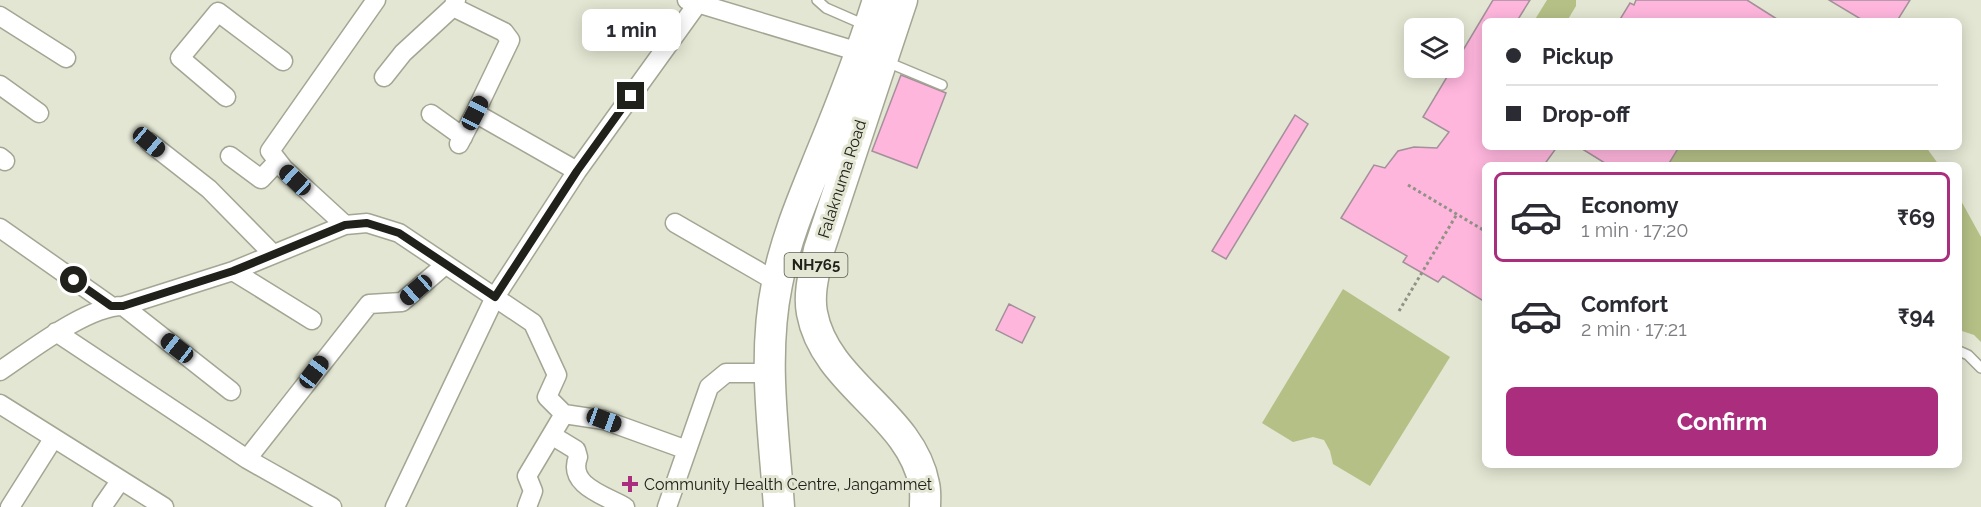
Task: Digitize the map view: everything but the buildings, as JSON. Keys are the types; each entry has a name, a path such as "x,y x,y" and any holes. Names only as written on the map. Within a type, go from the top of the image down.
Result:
{"highway":[{"name":"Falaknuma Road","path":"779,507 769,373 771,325 777,282 806,193 873,35 902,0"},
{"name":"Falaknuma Road","path":"873,35 811,286 812,313 828,352 851,384 893,427 914,457 924,484 925,507"}],"street":[{"path":"345,225 270,151 275,140 376,0"},
{"path":"395,507 495,297 577,171 693,1 873,35"},
{"path":"384,77 403,54 454,3 504,32 510,40 461,141 431,114"},
{"path":"226,97 180,58 221,6 282,61"},
{"path":"0,16 66,58"},
{"path":"0,85 39,114"},
{"path":"475,113 577,171"},
{"path":"149,142 209,189 272,253"},
{"path":"230,156 261,179 278,161"},
{"path":"675,223 777,282"},
{"path":"0,371 56,333 117,306 233,271 272,253 345,225 378,225 399,233 533,323 557,375 547,397 564,414 604,420 687,450"},
{"path":"0,228 117,306 231,391"},
{"path":"247,459 369,304 402,302 445,265"},
{"path":"233,271 312,320"},
{"path":"56,333 247,459 332,507"},
{"path":"667,507 709,387 719,377 726,374 769,373"},
{"path":"0,404 53,440 164,507"},
{"path":"527,507 533,491 527,476 553,436 564,414"},
{"path":"553,436 576,450 578,457 574,466 575,473 581,482 625,507"},
{"path":"10,507 53,440"},
{"path":"102,507 120,481"}],"lane":[{"path":"818,0 826,8 873,35 942,85"},
{"path":"1962,352 1981,368"}],"path":[{"path":"1408,185 1482,229"},
{"path":"1399,311 1457,214"}],"green space":[{"path":"1547,0 1576,0 1576,6 1569,18 1536,18"},
{"path":"1677,150 1928,150 1937,162 1670,162"},
{"path":"1962,202 1981,237 1981,342 1974,335 1962,331"},
{"path":"1343,289 1450,357 1370,486 1333,464 1324,440 1313,437 1293,442 1262,423"}],"place":[{"name":"Community Health Centre, Jangammet","path":"630,484"}],"route":[{"path":"74,280 111,306 123,306 233,271 272,253 345,225 367,223 399,233 495,297 577,171 631,96"}]}
